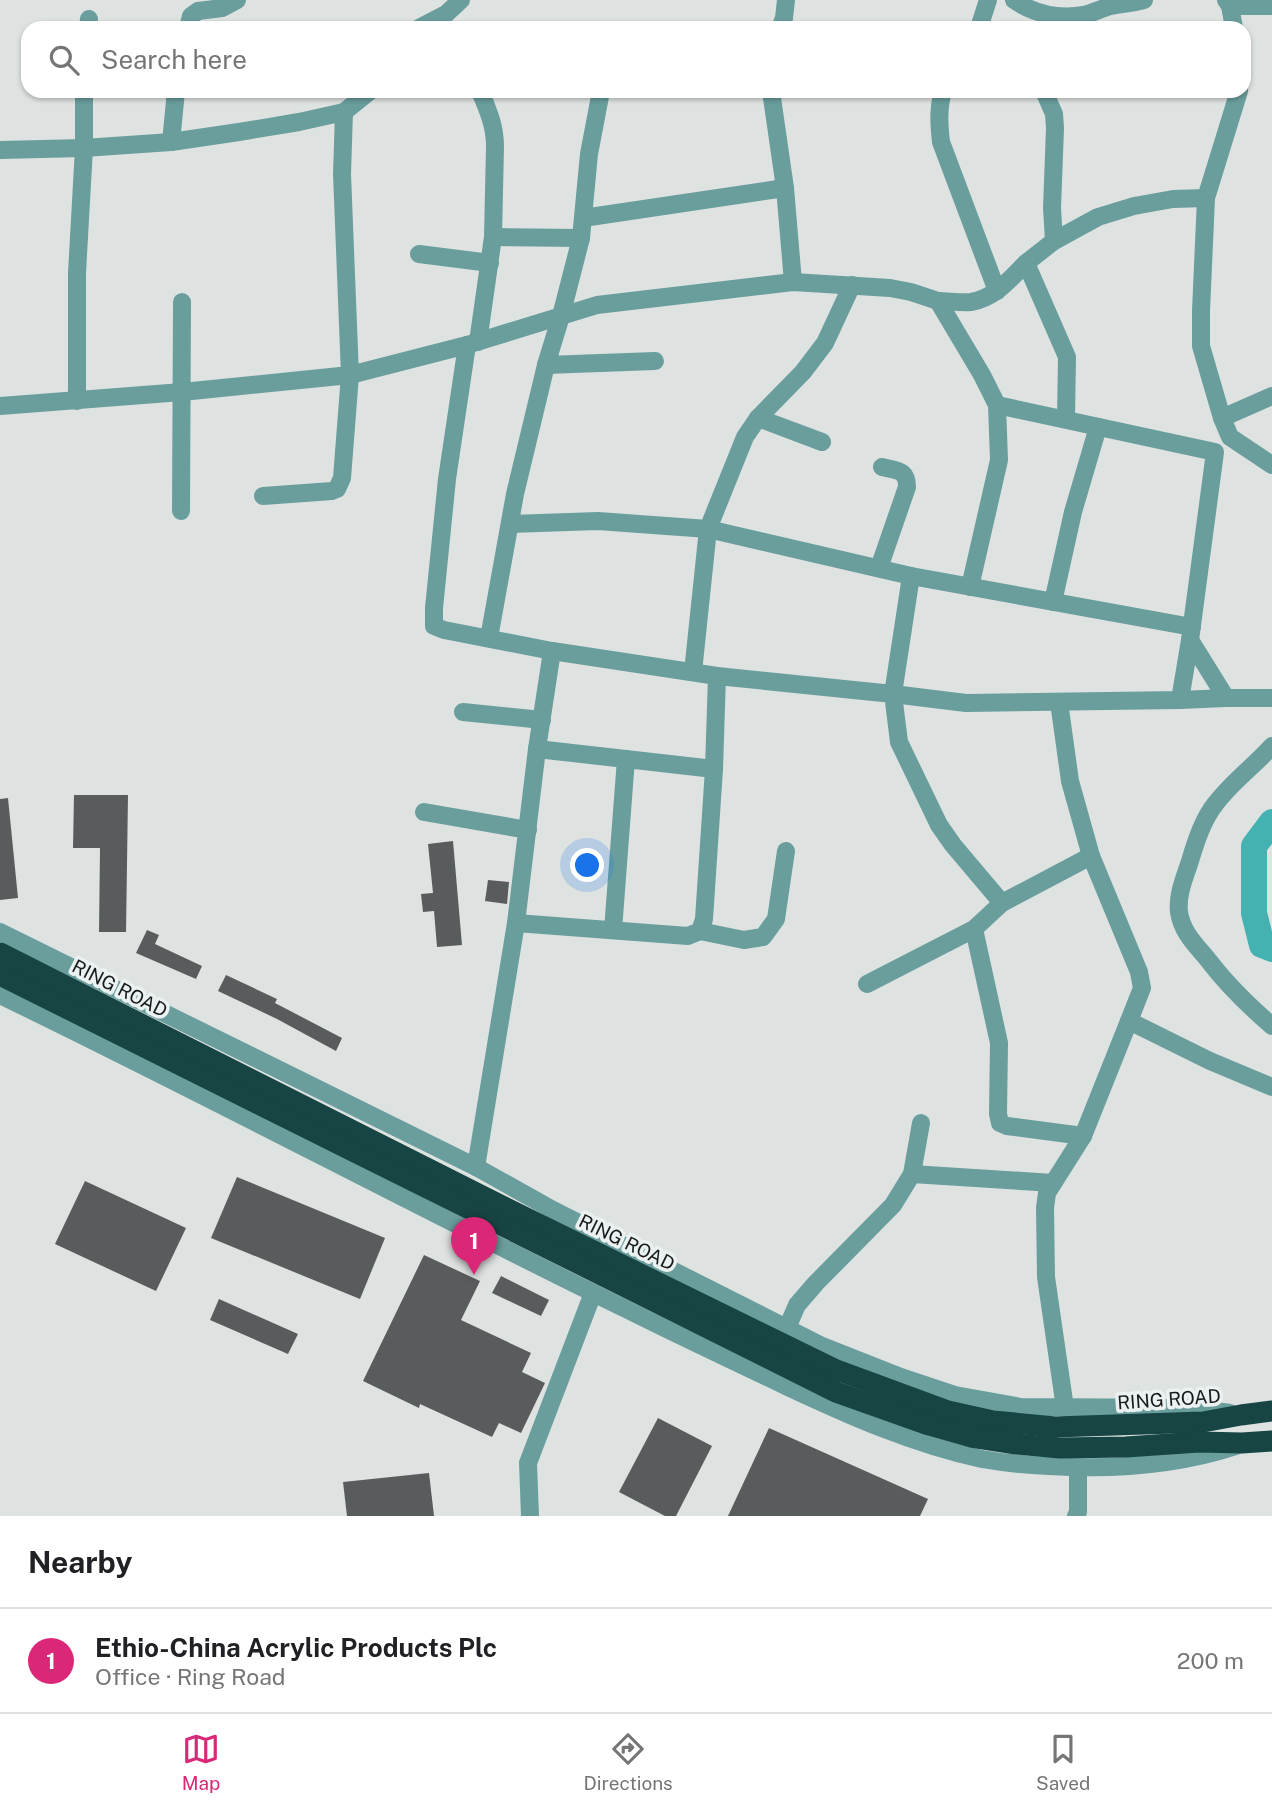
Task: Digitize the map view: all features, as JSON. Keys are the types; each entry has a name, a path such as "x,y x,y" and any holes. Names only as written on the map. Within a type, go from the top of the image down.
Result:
{"highway":[{"name":"RING ROAD","path":"0,953 522,1216 834,1369 948,1411 993,1421 1055,1427 1203,1422 1272,1412"},
{"path":"0,975 836,1392 950,1431 1016,1444 1060,1448 1272,1441"}],"street":[{"path":"190,21 191,16 198,11 222,8 237,0"},
{"path":"449,21 461,0"},
{"path":"783,21 786,0"},
{"path":"981,21 988,0"},
{"path":"1014,0 1040,13 1080,21 1101,9 1144,0"},
{"path":"1232,21 1228,3 1272,6"},
{"path":"77,401 77,273 85,148 84,98"},
{"path":"171,142 175,98"},
{"path":"0,150 171,142 287,124 344,111 361,98"},
{"path":"483,98 495,133 493,237 447,479 434,626 552,651 717,676 967,704 1272,698"},
{"path":"489,638 515,494 546,365 582,238 589,154 600,98"},
{"path":"772,98 785,188 793,282"},
{"path":"941,98 941,142 997,291"},
{"path":"1047,98 1055,114 1052,208 1054,240"},
{"path":"1236,98 1206,198 1201,346 1230,437 1272,466"},
{"path":"263,496 332,491 337,489 342,478 350,375 342,174 344,111"},
{"path":"583,218 785,188"},
{"path":"0,406 182,392 350,375 473,343 597,305 793,282 852,285 911,292 937,301 969,302 997,291 1054,240 1098,217 1134,206 1173,199 1206,198"},
{"path":"493,237 582,238"},
{"path":"419,254 490,263"},
{"path":"1026,263 1067,357 1066,419"},
{"path":"692,672 708,528 745,437 758,418 803,372 825,343 852,285"},
{"path":"937,301 997,405 999,460 970,587"},
{"path":"181,511 182,302"},
{"path":"546,365 655,360"},
{"path":"1222,418 1272,396"},
{"path":"997,405 1215,452"},
{"path":"758,418 822,442"},
{"path":"1053,602 1073,512 1098,426"},
{"path":"1180,700 1215,452 1230,437"},
{"path":"879,568 907,487 907,479 903,473 882,467"},
{"path":"510,524 598,521 708,528 911,576 1053,602 1191,633 1226,698"},
{"path":"911,576 893,694 899,743 939,825 1002,903"},
{"path":"476,1167 516,923 552,651"},
{"path":"700,931 704,919 714,769 717,676"},
{"path":"1059,702 1070,781 1091,856 1139,972 1142,988 1083,1136 1047,1193 1046,1277 1065,1408"},
{"path":"463,712 542,720"},
{"path":"1272,746 1236,779 1214,805 1196,839 1180,893 1179,912 1188,936 1215,970 1240,998 1272,1027"},
{"path":"537,749 714,769"},
{"path":"613,930 626,759"},
{"path":"424,812 528,830"},
{"path":"516,923 688,936 700,931 744,940 763,937 776,919 786,851"},
{"path":"867,984 974,929 1002,903 1091,856"},
{"path":"974,929 999,1042 1000,1122 1007,1126 1083,1136"},
{"path":"0,932 476,1167 553,1210 820,1345 901,1377 955,1395 1021,1406 1195,1408 1241,1415"},
{"path":"0,995 705,1349 862,1421 930,1446 984,1459 1031,1465 1105,1468 1166,1463 1206,1455 1242,1443"},
{"path":"1129,1021 1210,1061 1272,1087"},
{"path":"787,1328 797,1306 893,1205 912,1174 921,1122"},
{"path":"912,1174 1053,1183"},
{"path":"530,1516 528,1463 593,1293"},
{"path":"1078,1515 1079,1468"}],"building":[{"path":"74,795 128,795 126,932 99,932 100,848 73,848"},
{"path":"8,798 18,898 0,900 0,799"},
{"path":"453,841 462,945 437,947 434,911 423,912 421,894 433,893 428,844"},
{"path":"488,880 509,882 507,904 485,901"},
{"path":"147,930 159,935 155,944 202,966 196,979 136,953"},
{"path":"226,975 277,999 275,1003 342,1038 336,1051 218,991"},
{"path":"237,1177 385,1238 360,1299 211,1238"},
{"path":"85,1181 186,1228 156,1291 55,1244"},
{"path":"424,1255 480,1281 461,1320 531,1353 522,1372 545,1383 521,1433 499,1423 492,1437 420,1404 419,1408 363,1381"},
{"path":"501,1276 549,1300 541,1316 492,1293"},
{"path":"219,1299 298,1334 288,1354 210,1320"},
{"path":"658,1418 712,1446 676,1516 665,1516 619,1492"},
{"path":"769,1428 928,1499 920,1516 728,1516"},
{"path":"429,1473 434,1516 347,1516 343,1482"}],"waterway":[{"path":"1272,822 1254,846 1254,913 1262,945 1272,949"}],"place":[{"name":"Ethio-China Acrylic Products Plc","path":"474,1275"}]}
